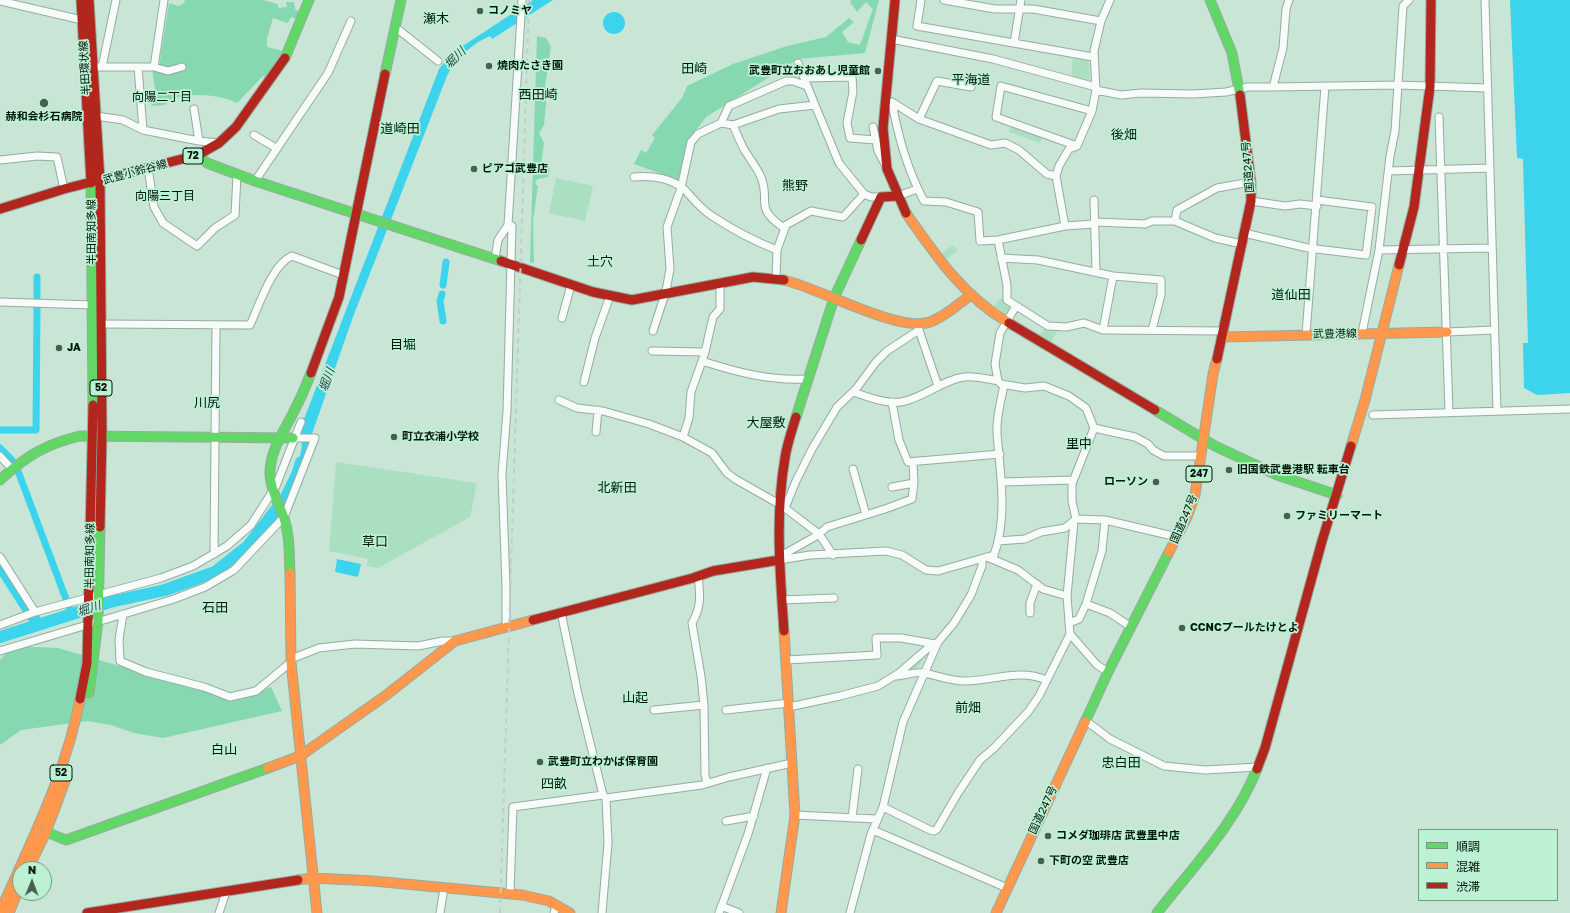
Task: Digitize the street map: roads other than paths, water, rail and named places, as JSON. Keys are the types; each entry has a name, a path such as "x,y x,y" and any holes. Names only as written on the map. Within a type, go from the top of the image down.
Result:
{"main road":[{"name":"半田環状線","path":"80,0 96,182"},
{"name":"半田環状線","path":"89,0 98,67 96,182"},
{"name":"武豊小鈴谷線","path":"0,209 64,189 198,155 219,143 236,127 284,62 310,0"},
{"path":"317,913 291,660 289,545 284,517 272,491 270,466 280,437 296,408 316,362 339,298 355,213 401,0"},
{"path":"895,0 891,39 877,128 887,169 898,196 906,213 941,264 971,295 1005,322 1203,439 1277,475 1337,495"},
{"name":"国道247号","path":"996,913 1085,720 1177,537 1195,494 1202,456 1203,439 1213,374 1224,334 1242,244 1250,201 1251,182 1239,90 1232,54 1210,0"},
{"path":"1157,913 1231,820 1249,788 1258,767 1365,400 1414,207 1430,87 1431,0"},
{"path":"198,155 207,164 237,175 393,225 593,292 632,300 720,282 753,277 776,278 919,328 942,316 971,295"},
{"name":"半田南知多線","path":"32,861 46,832 70,769 84,718 93,675 99,595 97,435 92,305 96,182"},
{"name":"半田南知多線","path":"5,911 53,792 70,745 87,662 88,624 86,598 97,435 101,324 96,182"},
{"path":"782,913 795,815 779,559 781,507 789,437 834,298 881,197 898,196"},
{"name":"武豊港線","path":"1224,334 1447,332"},
{"path":"0,480 26,456 46,445 67,439 97,435 293,438"},
{"path":"46,832 66,840 300,756 385,696 456,641 506,626 720,569 779,559"},
{"path":"87,913 313,878 373,881 510,893 537,897 555,909 570,913"},
{"name":"半田南知多線","path":"5,911 12,899"}],"street":[{"path":"116,0 98,67 154,67 168,71 182,67"},
{"path":"154,67 164,0"},
{"path":"921,0 917,26 1093,57"},
{"path":"944,0 995,9 1033,9 1101,21"},
{"path":"1014,43 1021,0"},
{"path":"1065,226 1056,176 1059,166 1069,149 1077,146 1092,111 1096,88 1093,57 1101,21 1110,0"},
{"path":"1273,87 1283,48 1286,9 1289,0"},
{"path":"1362,333 1379,250 1395,131 1403,6 1409,0"},
{"path":"1485,0 1497,410"},
{"path":"0,1 82,20"},
{"path":"495,259 498,240 508,225 522,1"},
{"path":"255,181 328,73 351,21"},
{"path":"395,27 438,61"},
{"path":"891,39 993,59 1121,95 1141,93 1192,94 1273,87 1325,86 1398,85 1487,88"},
{"path":"798,63 839,164 864,194 870,197 881,197"},
{"path":"138,67 143,130"},
{"path":"804,78 852,77 854,92 847,123 850,138 876,140"},
{"path":"721,123 729,106 786,81 793,81 807,86"},
{"path":"919,119 937,81 971,87"},
{"path":"1077,146 996,117 1000,86 1092,111"},
{"path":"1306,334 1325,86"},
{"path":"1056,176 1047,174 1019,150 1005,143 991,144 919,119 892,102 896,128 905,160 917,189 924,201 946,202 978,212 980,241 998,240 1065,226 1094,223 1145,224 1152,221 1174,221 1208,235 1242,244"},
{"path":"653,331 665,294 670,269 666,231 681,188 691,142 698,134 721,123 733,125 779,109 815,105"},
{"path":"194,109 199,141"},
{"path":"96,116 122,120 143,130 199,141 219,143"},
{"path":"1440,117 1449,412"},
{"path":"733,125 760,177 764,189 765,209 772,220 784,228"},
{"path":"887,169 878,151 876,140 877,128 896,128"},
{"path":"254,135 276,148"},
{"path":"0,160 36,156 57,157 64,189"},
{"path":"148,168 154,207 163,223 197,246 216,228 235,215 237,175"},
{"path":"1389,171 1490,168"},
{"path":"634,177 654,175 685,190 698,206 711,216 754,242 777,250"},
{"path":"1174,221 1177,210 1205,194 1224,186 1251,182"},
{"path":"898,196 917,189"},
{"path":"776,278 777,250 784,228 797,218 811,211 843,217 864,194"},
{"path":"1094,200 1096,272"},
{"path":"1244,233 1313,248 1366,255 1372,206 1317,203 1285,206 1250,201"},
{"path":"506,626 502,474 507,411 512,265 512,226 508,225"},
{"path":"998,240 1007,285 1007,300 1048,326 1066,327 1084,323 1104,330 1152,330 1224,334"},
{"path":"1379,250 1492,248"},
{"path":"101,324 250,325 270,281 284,259 292,256 343,275"},
{"path":"1001,258 1038,260 1114,276 1161,280 1160,295 1152,330"},
{"path":"1104,330 1114,276"},
{"path":"683,437 689,418 691,392 705,352 713,317 720,309 720,282"},
{"path":"562,318 571,285"},
{"path":"584,382 595,338 610,296"},
{"path":"0,302 92,305"},
{"path":"779,559 810,555 891,552 902,555 930,571 950,569 994,555 998,541 1002,482 997,422 1001,383 995,369 1000,333 1005,322 1016,306"},
{"path":"214,554 216,325"},
{"path":"781,507 824,428 837,408 853,392 876,362 887,351 919,328 938,386"},
{"path":"1447,332 1494,330"},
{"path":"652,351 705,352"},
{"path":"702,361 737,372 772,379 807,379"},
{"path":"853,392 892,402 911,399 938,386 966,377 1025,388 1044,386 1069,396 1086,408 1094,428 1073,480 1072,501 1075,521 1066,596 1070,634 1046,680 1028,712 994,748 980,760 934,831 883,807"},
{"path":"559,400 577,408 598,410 648,424 683,437 712,452 727,473 734,479 781,507 819,534 833,554"},
{"path":"892,402 899,440 908,462 1000,454"},
{"path":"1372,415 1497,410 1570,409"},
{"path":"596,432 598,410"},
{"path":"4,623 34,612 54,608 161,578 193,566 227,546 251,525 276,486 293,438 301,422"},
{"path":"1094,428 1135,437 1148,444 1153,450 1164,456 1202,456"},
{"path":"0,651 174,599 205,587 234,570 284,517 315,438 293,438"},
{"path":"0,456 12,469"},
{"path":"779,559 819,534 827,527 912,499 914,483 913,462"},
{"path":"854,469 866,515"},
{"path":"1002,482 1073,480"},
{"path":"892,487 914,483"},
{"path":"998,541 1025,539 1041,532 1065,528 1075,521 1105,520 1177,537"},
{"path":"1069,623 1079,619 1086,604 1102,551 1105,520"},
{"path":"0,557 34,612"},
{"path":"985,558 1018,570 1037,584 1055,594 1066,596"},
{"path":"726,710 789,705 840,696 878,686 899,673 936,643 962,612 985,558"},
{"path":"698,576 700,604 698,612 692,623 701,676 704,705 705,775 707,783"},
{"path":"1030,613 1030,603 1037,584"},
{"path":"826,597 827,606"},
{"path":"782,600 826,597 834,598"},
{"path":"1086,604 1110,613 1131,626"},
{"path":"561,612 578,694 605,796 608,844 602,913"},
{"path":"123,614 119,640 120,661 146,672 204,687 230,697 256,691 291,660 319,648 354,644 418,646 443,641 456,641"},
{"path":"1070,634 1094,662 1108,672"},
{"path":"786,660 877,655 876,638 901,638 936,643"},
{"path":"850,913 859,873 877,819 883,807 903,722 936,643"},
{"path":"892,676 924,673 937,677 962,681 1006,675 1036,675 1046,680"},
{"path":"654,710 704,705"},
{"path":"1085,720 1110,739 1164,766 1205,770 1258,767"},
{"path":"510,893 513,807 707,783 792,763"},
{"path":"739,913 720,910 754,816 767,768"},
{"path":"852,818 858,769"},
{"path":"795,815 877,819"},
{"path":"726,821 754,816"},
{"path":"873,830 1007,888"},
{"path":"440,913 444,888"},
{"path":"219,913 226,892"}],"water":[{"path":"533,0 553,0 492,39 490,36 478,42 456,59 447,76 353,317 294,485 302,446 299,432 439,69 452,53"},
{"path":"1510,0 1570,0 1570,393 1537,395 1524,388 1523,343 1528,343 1523,159 1517,158"},
{"path":"614,12 622,15 625,23 622,31 614,34 606,31 603,23 606,15"},
{"path":"337,559 361,564 358,577 335,572"}],"waterway":[{"path":"443,285 446,262"},
{"path":"37,277 37,297"},
{"path":"442,294 440,301 443,321"},
{"path":"0,430 36,430 37,308"},
{"path":"0,448 12,460"},
{"name":"堀川","path":"0,637 110,602 165,590 215,572 248,546 286,497 297,475 301,462"},
{"path":"18,471 72,615"},
{"path":"0,565 37,623"}],"railway":[{"path":"500,913 529,0"}],"place":[{"name":"コノミヤ","path":"480,11"},
{"name":"焼肉たさき園","path":"489,66"},
{"name":"武豊町立おおあし児童館","path":"878,71"},
{"name":"赫和会杉石病院","path":"44,103"},
{"name":"ピアゴ武豊店","path":"474,169"},
{"name":"JA","path":"59,348"},
{"name":"町立衣浦小学校","path":"394,437"},
{"name":"旧国鉄武豊港駅 転車台","path":"1229,470"},
{"name":"ローソン","path":"1156,482"},
{"name":"ファミリーマート","path":"1287,516"},
{"name":"CCNCプールたけとよ","path":"1182,628"},
{"name":"武豊町立わかば保育園","path":"540,762"},
{"name":"コメダ珈琲店 武豊里中店","path":"1048,836"},
{"name":"下町の空 武豊店","path":"1041,861"}],"district":[{"name":"瀬木","path":"436,19"},
{"name":"田崎","path":"694,69"},
{"name":"平海道","path":"971,80"},
{"name":"西田崎","path":"538,95"},
{"name":"向陽二丁目","path":"162,97"},
{"name":"道崎田","path":"400,129"},
{"name":"後畑","path":"1124,135"},
{"name":"熊野","path":"795,186"},
{"name":"向陽三丁目","path":"165,196"},
{"name":"土穴","path":"600,262"},
{"name":"道仙田","path":"1291,295"},
{"name":"目堀","path":"403,345"},
{"name":"川尻","path":"207,403"},
{"name":"大屋敷","path":"766,423"},
{"name":"里中","path":"1079,444"},
{"name":"北新田","path":"617,488"},
{"name":"草口","path":"375,542"},
{"name":"石田","path":"215,608"},
{"name":"山起","path":"635,698"},
{"name":"前畑","path":"968,708"},
{"name":"白山","path":"224,750"},
{"name":"忠白田","path":"1121,763"},
{"name":"四畝","path":"554,784"}]}
